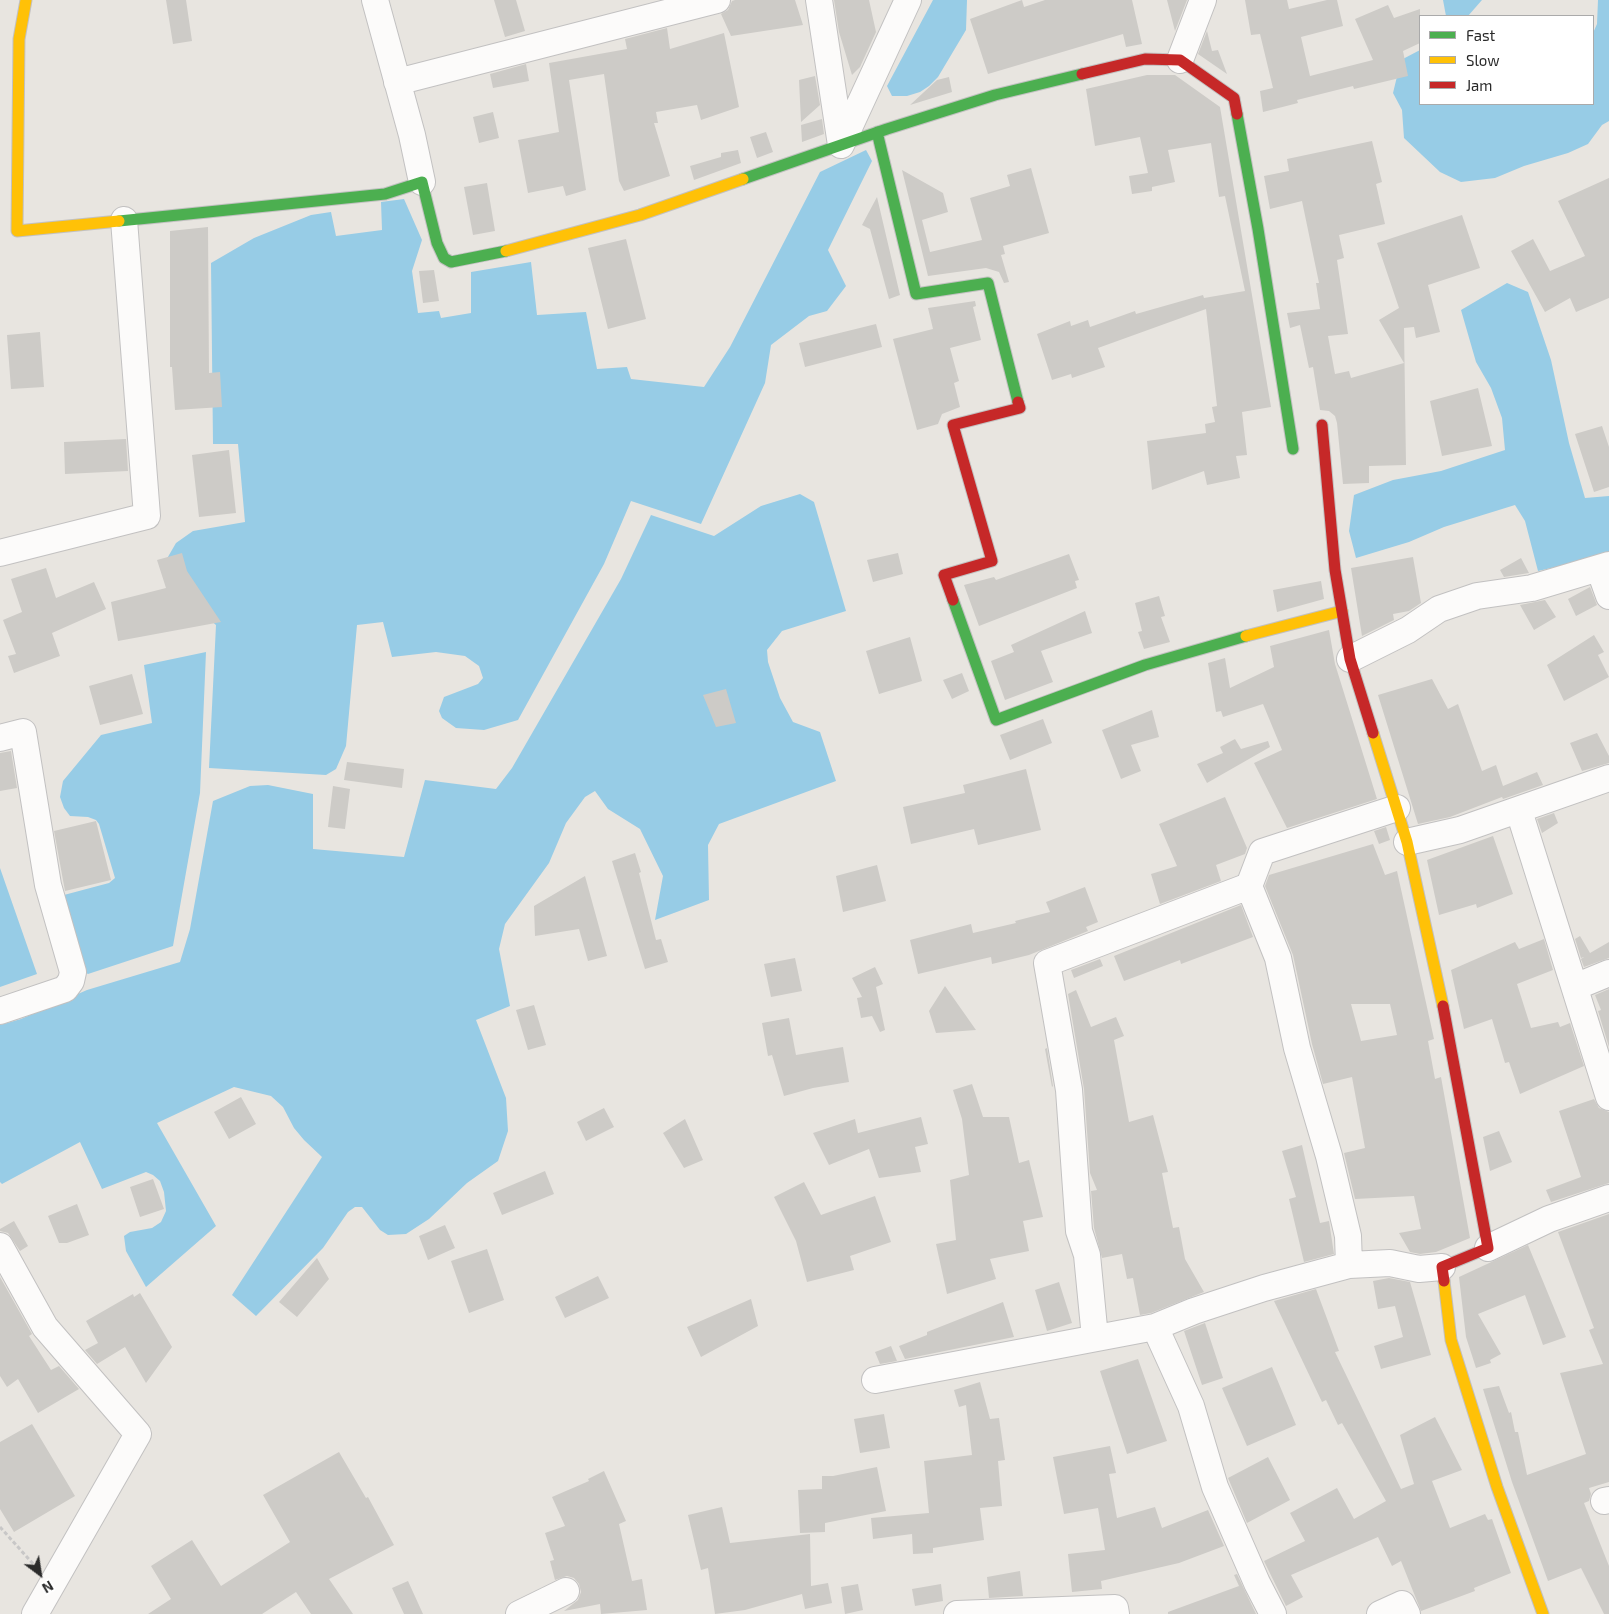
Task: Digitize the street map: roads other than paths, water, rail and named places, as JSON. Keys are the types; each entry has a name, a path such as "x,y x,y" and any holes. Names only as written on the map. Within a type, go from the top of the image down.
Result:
{"street":[{"path":"26,0 19,39 8,230 385,194 422,182"},
{"path":"375,0 437,243 444,258 451,262 500,253 640,216 877,132 995,95 1145,59 1180,60 1234,98 1258,229 1293,449"},
{"path":"397,82 716,0"},
{"path":"819,0 840,145"},
{"path":"840,145 908,0"},
{"path":"1180,60 1206,0"},
{"path":"877,132 916,294 988,283 1020,408 953,425 992,561 944,576 996,720 1144,666 1256,633 1342,611"},
{"path":"0,553 147,516 124,220"},
{"path":"1322,425 1334,570 1350,659 1407,842 1447,1025 1488,1248"},
{"path":"1350,659 1408,630 1439,609 1477,596 1532,588 1604,567 1609,596"},
{"path":"0,738 23,732 48,885 73,972 71,981 65,989 0,1011"},
{"path":"1407,842 1460,830 1519,811 1609,778"},
{"path":"1349,1265 1348,1236 1344,1218 1329,1156 1297,1048 1278,958 1249,886 1262,852 1396,808"},
{"path":"1519,811 1576,987 1609,1097"},
{"path":"1095,1338 1087,1255 1080,1231 1069,1090 1046,963 1249,886"},
{"path":"1576,987 1609,973"},
{"path":"875,1380 1155,1328 1194,1311 1264,1288 1349,1265 1390,1263 1419,1269 1442,1267 1549,1219 1609,1198"},
{"path":"0,1246 45,1326 138,1434 35,1614"},
{"path":"1442,1267 1451,1340 1496,1487 1543,1614"},
{"path":"1155,1328 1191,1406 1222,1502 1273,1614"},
{"path":"519,1614 566,1591"},
{"path":"1380,1614 1402,1604 1407,1614"},
{"path":"957,1614 1115,1608 1116,1614"}],"water":[{"path":"933,0 967,0 966,30 938,77 929,86 920,92 907,96 892,96 887,86"},
{"path":"1443,0 1482,0 1469,15 1446,15"},
{"path":"1598,0 1609,0 1609,121 1602,125 1588,144 1568,153 1524,166 1495,178 1461,182 1440,172 1404,138 1402,110 1393,93 1401,60 1419,51 1419,105 1594,105 1594,31 1597,24"},
{"path":"866,150 872,161 828,250 846,286 827,311 809,316 771,345 765,383 701,524 631,501 604,564 518,720 484,730 456,728 442,718 439,711 444,697 478,684 483,678 479,666 465,656 436,652 392,657 383,622 357,625 346,746 336,769 326,775 209,768 216,625 191,604 165,562 176,543 193,531 245,522 238,444 213,444 211,263 254,238 311,215 331,212 336,236 382,230 381,202 404,199 422,240 412,271 418,313 439,311 441,318 471,313 471,272 531,262 537,315 586,312 597,369 627,367 631,379 704,387 730,347 820,172"},
{"path":"1507,283 1528,292 1551,360 1569,443 1585,498 1609,496 1609,555 1538,571 1525,521 1515,505 1444,527 1409,542 1356,558 1349,531 1354,495 1393,480 1441,471 1505,450 1502,418 1491,388 1476,362 1461,310"},
{"path":"800,494 814,502 846,611 782,631 767,650 768,662 780,698 793,722 820,732 836,781 719,824 708,845 709,900 655,920 663,876 640,829 608,809 595,791 585,797 566,823 549,863 505,924 499,949 510,1006 476,1020 506,1098 508,1131 498,1161 467,1183 429,1219 406,1234 388,1235 380,1230 362,1207 355,1207 348,1212 323,1248 256,1316 232,1295 322,1157 304,1140 294,1128 283,1107 271,1096 234,1087 157,1123 216,1226 146,1287 126,1251 124,1236 130,1232 152,1228 161,1222 166,1211 164,1192 160,1181 153,1175 146,1172 102,1189 80,1142 2,1184 0,1182 0,1025 21,1019 87,990 180,962 190,929 213,801 250,786 268,785 313,794 313,849 404,857 425,780 496,789 512,768 621,579 651,515 714,536 761,506"},
{"path":"206,652 200,793 173,946 88,974 81,970 64,895 109,883 115,878 99,824 96,820 88,817 70,816 64,808 60,797 63,781 101,735 152,723 144,665"},
{"path":"0,868 37,974 0,987"}]}
